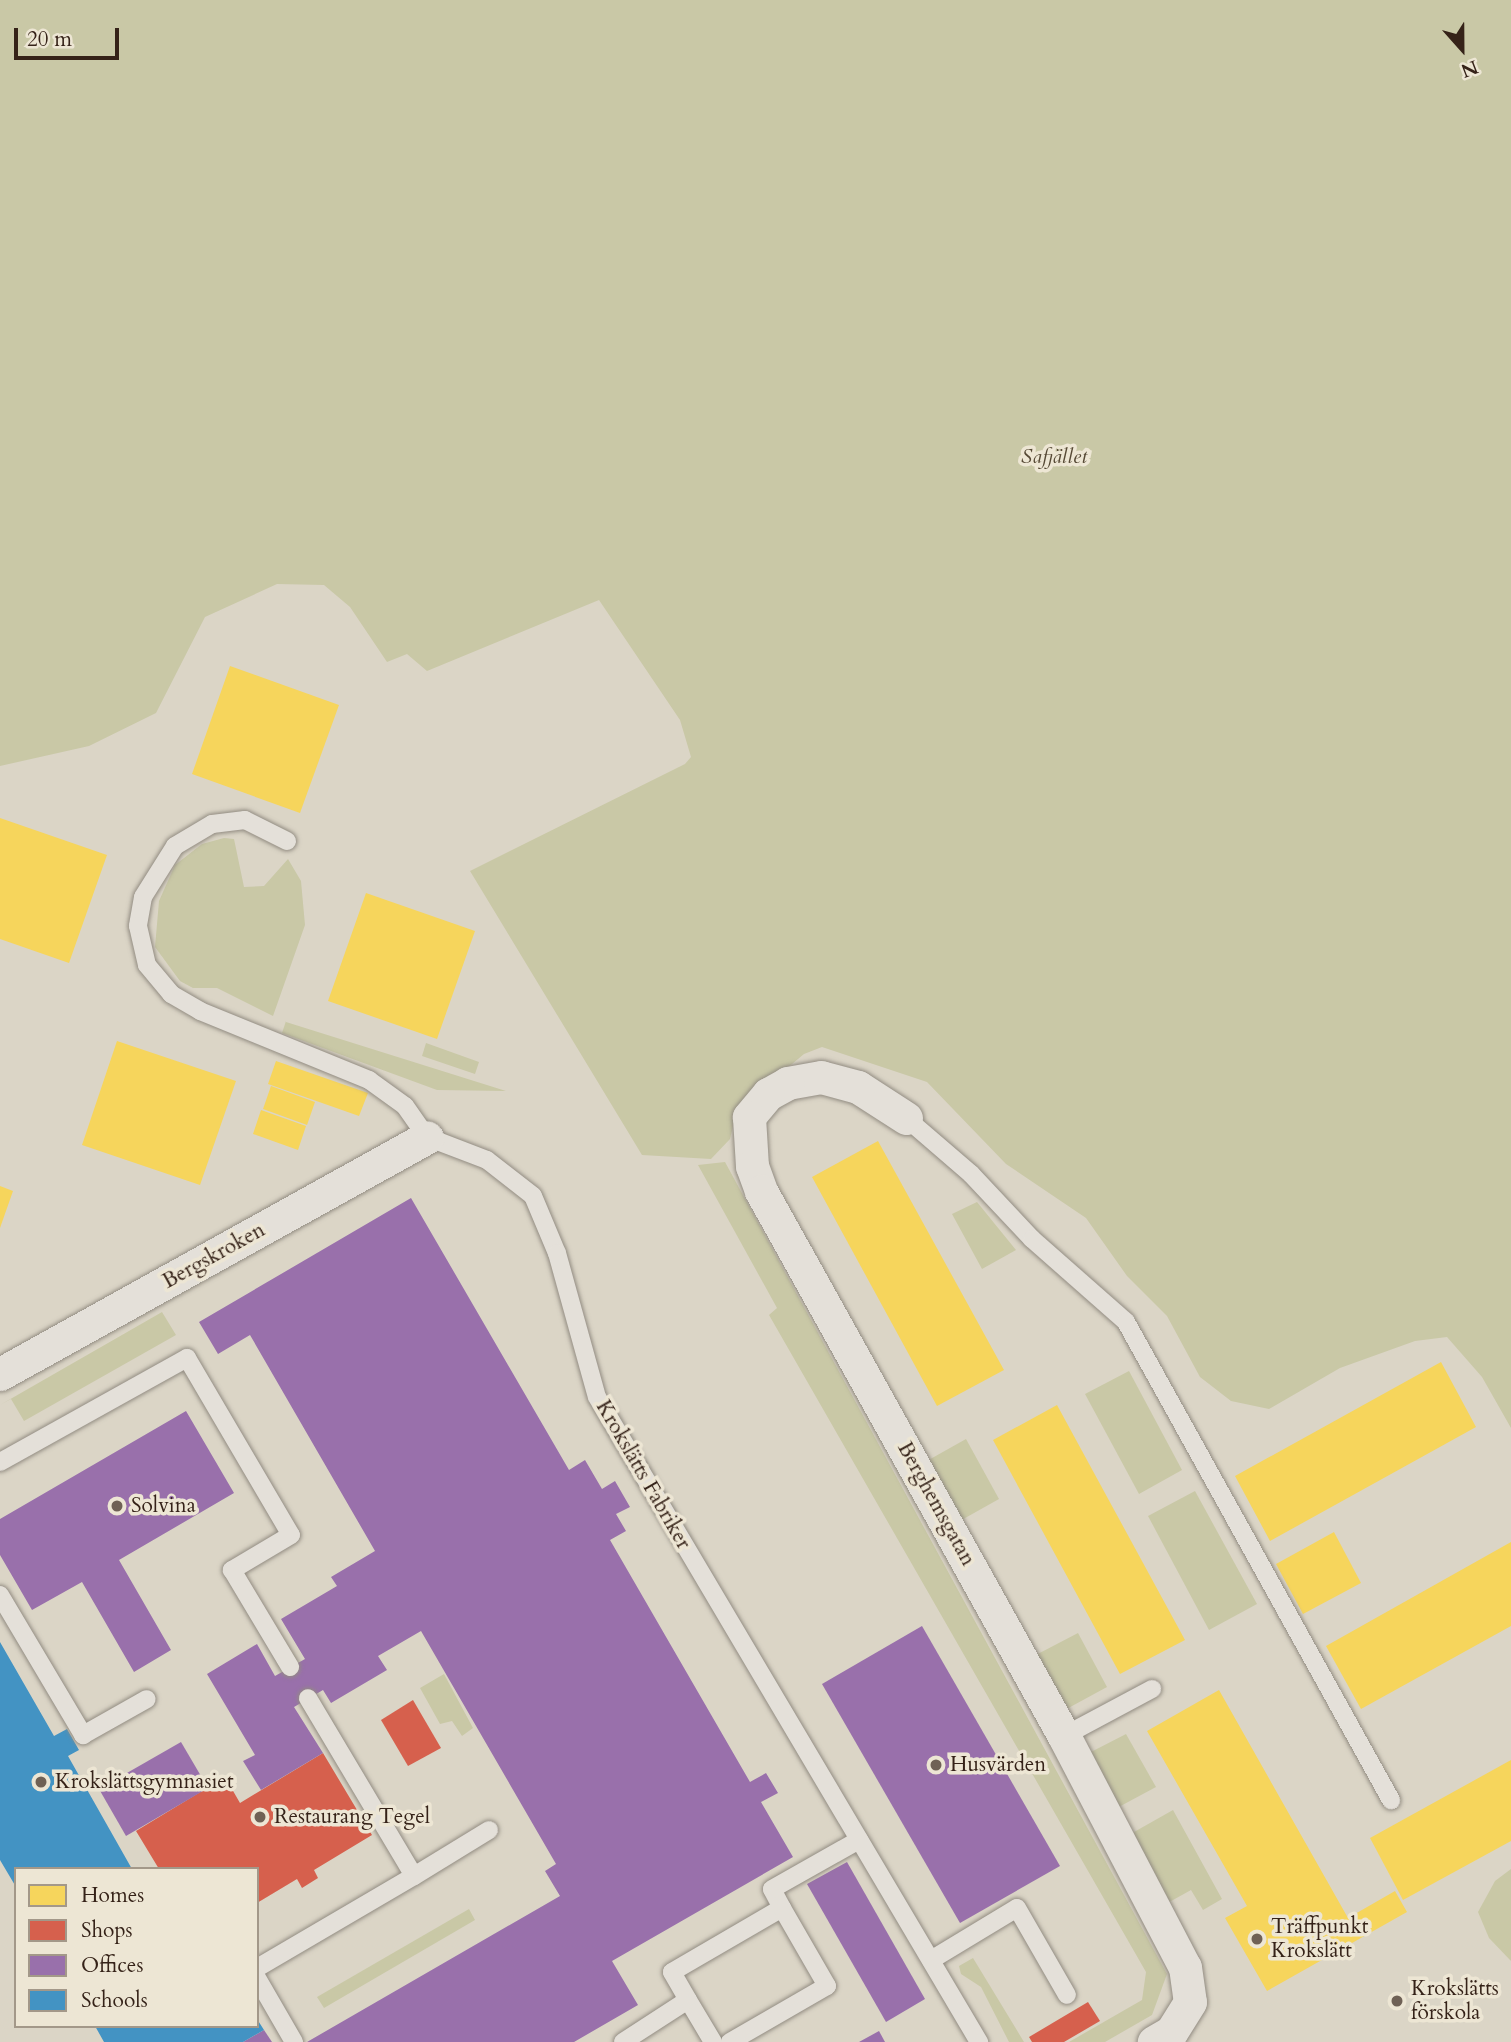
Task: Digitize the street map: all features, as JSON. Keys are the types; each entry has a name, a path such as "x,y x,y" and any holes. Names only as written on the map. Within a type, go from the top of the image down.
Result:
{"street":[{"name":"Berghemsgatan","path":"906,1118 858,1087 821,1077 788,1083 768,1094 749,1117 752,1166 761,1191 1064,1736 1185,1967 1190,2002 1171,2032 1154,2042"},
{"name":"Bergskroken","path":"0,1374 427,1137"}],"lane":[{"path":"287,841 245,820 212,824 174,846 143,897 138,926 145,960 172,994 200,1011 369,1080 405,1106 427,1137"},
{"path":"906,1118 971,1174 1032,1239 1126,1322 1391,1800"},
{"name":"Krokslätts Fabriker","path":"427,1137 487,1160 533,1196 557,1253 597,1397 979,2042"},
{"path":"0,1462 187,1358 291,1535 232,1570 290,1667"},
{"path":"0,1595 83,1735 147,1699"},
{"path":"1064,1736 1152,1689"},
{"path":"308,1698 414,1876"},
{"path":"259,1967 489,1830"},
{"path":"730,2042 827,1986 772,1889 859,1840"},
{"path":"713,2042 672,1972 782,1908"},
{"path":"931,1960 1017,1908 1067,1995"},
{"path":"259,1981 295,2042"},
{"path":"624,2042 688,2000"}],"green space":[{"name":"Safjället","path":"0,0 1511,0 1511,1428 1482,1377 1447,1337 1415,1341 1340,1368 1269,1409 1231,1401 1200,1377 1167,1316 1127,1276 1086,1218 1006,1164 927,1082 822,1047 804,1054 737,1110 730,1139 711,1159 642,1155 470,871 685,764 691,757 680,720 599,600 427,671 407,654 387,662 350,607 324,585 277,584 205,617 156,713 89,746 0,766"},
{"path":"224,838 234,839 244,887 264,886 288,859 301,881 305,925 273,1016 217,988 193,988 180,981 155,947 159,901 175,865 202,844"},
{"path":"286,1021 506,1091 437,1090 282,1033"},
{"path":"426,1043 479,1062 475,1074 422,1056"},
{"path":"725,1162 1167,1974 1152,2015 1105,2042 1069,2042 1142,2000 1146,1972 769,1315 777,1308 698,1165"},
{"path":"977,1202 1016,1250 982,1269 952,1214"},
{"path":"162,1312 176,1335 24,1421 11,1399 0,1405"},
{"path":"1129,1371 1182,1470 1139,1494 1085,1394"},
{"path":"966,1439 999,1499 958,1522 925,1462"},
{"path":"1195,1491 1257,1604 1209,1630 1148,1516"},
{"path":"1078,1633 1107,1687 1061,1712 1032,1657"},
{"path":"444,1674 473,1728 462,1736 452,1721 440,1724 420,1688"},
{"path":"1126,1734 1156,1787 1115,1809 1088,1762 1091,1752"},
{"path":"1173,1810 1222,1899 1203,1910 1191,1890 1164,1905 1127,1836"},
{"path":"1511,1869 1511,1961 1489,1938 1478,1912 1495,1881"},
{"path":"469,1909 475,1920 324,2008 317,1997"},
{"path":"973,1958 1024,2042 1009,2042 981,1987 961,1974 959,1966"}],"building: Homes":[{"path":"230,666 339,705 300,813 192,774"},
{"path":"0,818 107,855 69,963 0,939"},
{"path":"366,893 475,931 437,1039 328,1001"},
{"path":"117,1041 236,1081 200,1185 82,1145"},
{"path":"276,1061 368,1093 359,1116 268,1084"},
{"path":"271,1086 315,1102 307,1125 263,1109"},
{"path":"261,1110 306,1126 298,1150 253,1134"},
{"path":"878,1141 1004,1370 937,1406 812,1177"},
{"path":"0,1186 13,1191 0,1228"},
{"path":"1441,1362 1476,1427 1270,1541 1235,1476"},
{"path":"1057,1405 1185,1640 1120,1674 993,1440"},
{"path":"1334,1532 1361,1583 1303,1614 1276,1564"},
{"path":"1511,1542 1511,1626 1361,1709 1326,1646"},
{"path":"1219,1690 1348,1918 1395,1891 1407,1912 1267,1991 1225,1918 1247,1906 1147,1731"},
{"path":"1511,1760 1511,1841 1403,1900 1370,1838"}],"building: Shops":[{"path":"413,1700 441,1748 408,1766 381,1720"},
{"name":"Restaurang Tegel","path":"323,1753 372,1835 314,1870 318,1878 302,1888 297,1879 259,1902 259,1867 158,1867 136,1831 225,1777 240,1803"},
{"path":"1088,2002 1100,2021 1064,2042 1032,2042 1029,2037"}],"building: Offices":[{"path":"411,1198 569,1470 585,1460 602,1489 615,1481 630,1507 616,1514 626,1531 610,1540 750,1782 766,1773 778,1793 761,1802 793,1857 612,1961 638,2005 574,2042 307,2042 560,1896 545,1871 556,1864 421,1631 378,1656 387,1670 331,1703 323,1690 294,1707 323,1753 261,1790 243,1761 255,1755 207,1674 257,1644 275,1676 305,1659 281,1619 337,1586 331,1577 375,1551 250,1335 218,1354 199,1322"},
{"name":"Solvina","path":"186,1411 234,1493 119,1560 171,1650 134,1672 82,1582 32,1610 0,1555 0,1519"},
{"name":"Husvärden","path":"922,1626 1060,1866 960,1923 822,1684"},
{"path":"181,1742 208,1788 126,1836 99,1789"},
{"path":"847,1862 925,1999 886,2022 807,1884"},
{"path":"264,2030 272,2042 243,2042"},
{"path":"879,2031 885,2042 859,2042"}],"building: Schools":[{"name":"Krokslättsgymnasiet","path":"0,1642 54,1736 67,1729 79,1750 68,1756 131,1867 14,1867 14,1884 0,1860"},
{"path":"259,2022 264,2030 243,2042 104,2042 96,2028 259,2028"}],"place":[{"name":"Solvina","path":"117,1506"},
{"name":"Husvärden","path":"936,1765"},
{"name":"Krokslättsgymnasiet","path":"41,1782"},
{"name":"Restaurang Tegel","path":"260,1817"},
{"name":"Träffpunkt Krokslätt","path":"1257,1939"},
{"name":"Krokslätts förskola","path":"1397,2001"}]}
